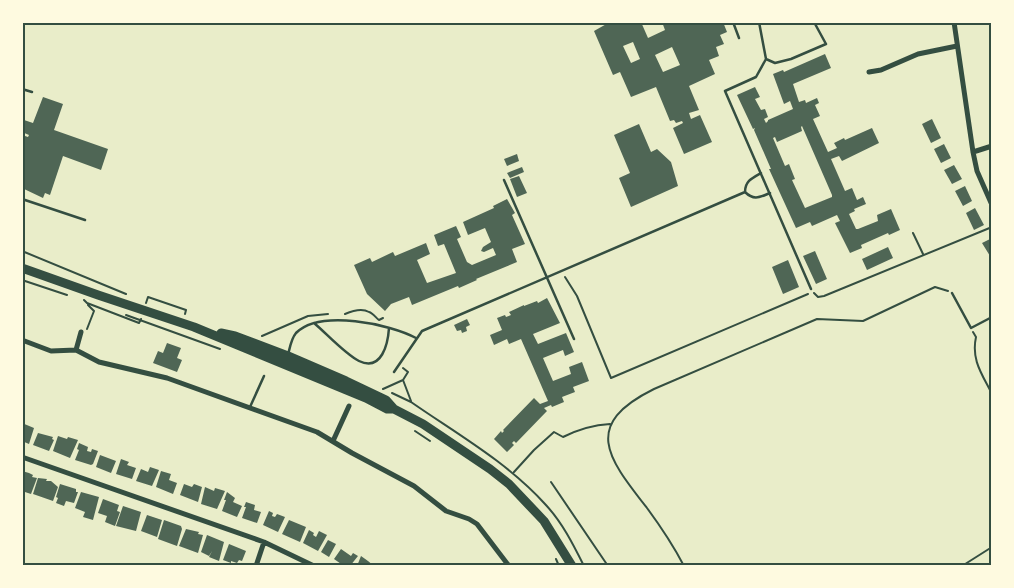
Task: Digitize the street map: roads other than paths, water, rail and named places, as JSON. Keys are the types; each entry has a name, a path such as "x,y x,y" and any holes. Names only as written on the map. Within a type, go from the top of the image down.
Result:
{"main road":[{"path":"22,268 194,327 357,394 387,409 394,409"},
{"path":"194,327 235,336 288,356 380,396 394,409 423,424 509,484 544,521 572,566"}],"street":[{"path":"954,22 973,152 978,171 992,205"},
{"path":"869,72 881,70 918,54 958,46"},
{"path":"973,152 992,146"},
{"path":"76,350 81,332"},
{"path":"22,340 51,351 76,350 98,362 168,378 302,425 414,486 446,511 478,524 509,566"},
{"path":"333,441 349,406"},
{"path":"22,457 264,542 314,566"},
{"path":"256,566 264,542"}],"lane":[{"path":"734,22 739,38"},
{"path":"758,22 766,59 756,77 725,91 812,291"},
{"path":"766,59 775,63 826,44 814,22"},
{"path":"22,89 32,92"},
{"path":"761,173 748,180 745,192 754,199 770,193"},
{"path":"504,180 574,339"},
{"path":"394,372 422,331 745,192"},
{"path":"22,199 85,220"},
{"path":"952,293 970,328 992,317"},
{"path":"288,356 291,341 295,334 314,323 326,320 371,322 416,338"},
{"path":"314,323 352,356 360,362 367,363 378,360 383,355 388,344 389,328"},
{"path":"250,407 264,376"}]}
